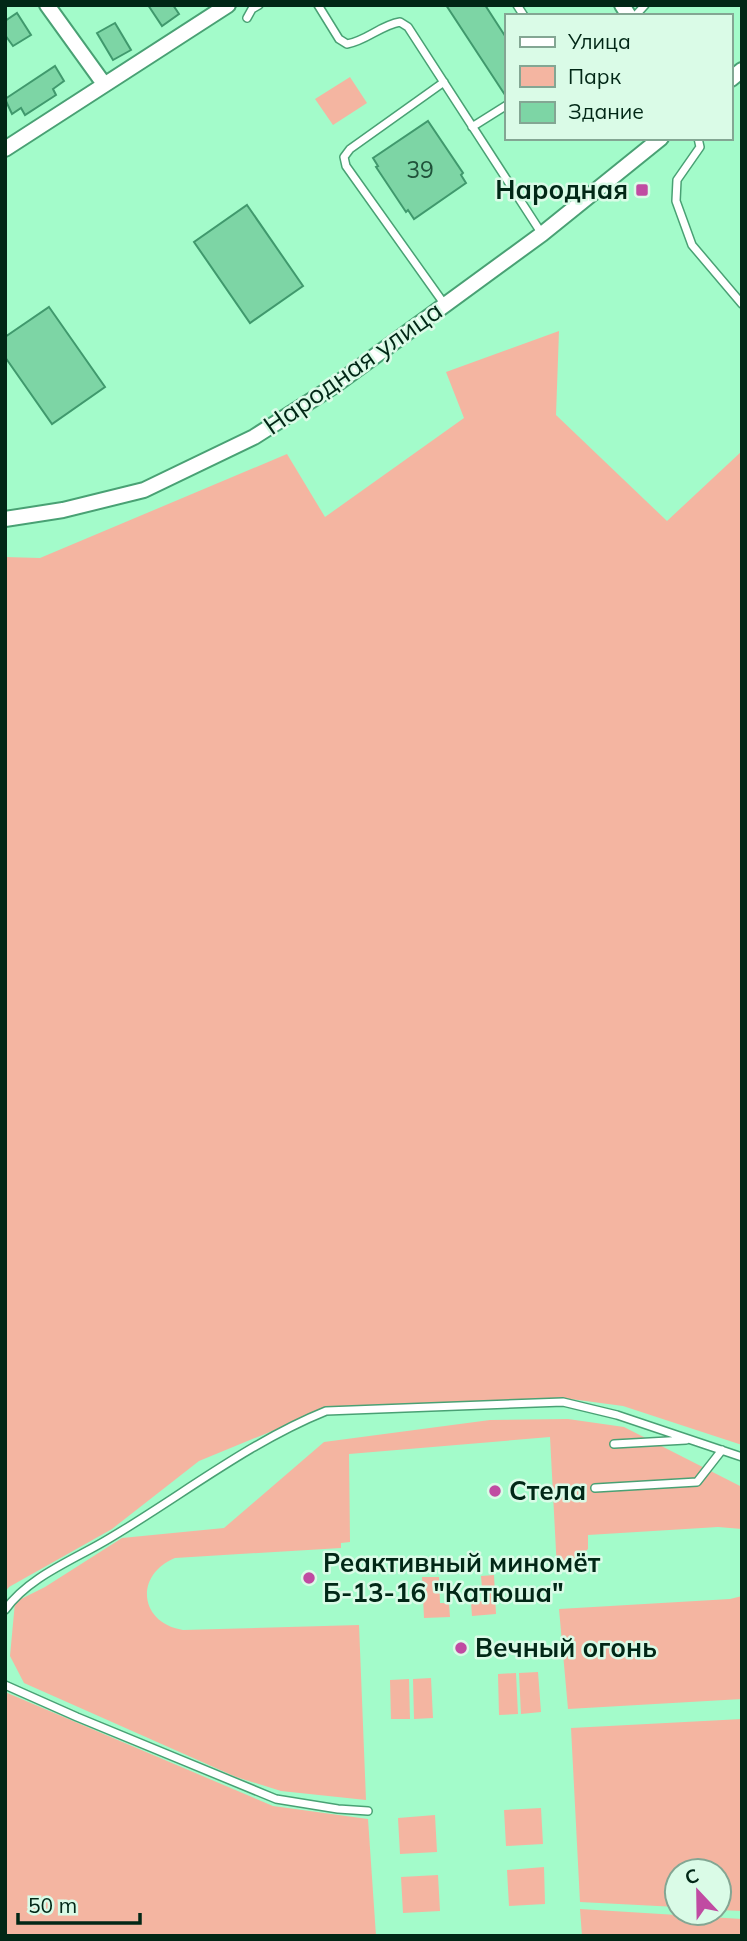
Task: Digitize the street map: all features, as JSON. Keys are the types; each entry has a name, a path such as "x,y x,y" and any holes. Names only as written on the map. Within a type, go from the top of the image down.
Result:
{"street":[{"path":"47,5 104,83"},
{"path":"5,149 228,5"},
{"name":"Народная улица","path":"5,519 63,510 144,490 254,437 334,386 542,234 659,140"}],"lane":[{"path":"247,18 252,9 259,5"},
{"path":"318,5 339,40 347,44 356,43 391,23 400,22 408,27 542,234"},
{"path":"444,82 350,149 344,157 346,166 445,304"},
{"path":"472,127 505,106"},
{"path":"698,140 700,147 677,180 676,201 692,245 742,304"},
{"path":"5,1610 39,1579 112,1537 189,1487 302,1421 326,1411 563,1402 617,1415 742,1457"},
{"path":"614,1444 690,1440"},
{"path":"594,1488 697,1482 722,1450"},
{"path":"5,1685 276,1799 368,1811"}],"green space":[{"path":"350,77 367,103 333,125 315,99"},
{"path":"559,331 556,415 667,521 742,451 742,1445 623,1406 563,1398 316,1413 199,1461 112,1529 9,1587 5,1592 5,557 40,558 287,454 325,517 464,418 446,372"},
{"path":"568,1419 624,1427 742,1487 742,1529 718,1527 588,1535 588,1549 582,1554 583,1568 557,1570 550,1437 349,1454 350,1542 341,1543 341,1548 175,1558 153,1575 148,1586 150,1609 168,1626 183,1630 359,1625 366,1800 281,1791 236,1777 24,1683 10,1656 15,1602 45,1587 122,1538 224,1528 324,1442 490,1420"},
{"path":"494,1575 496,1614 472,1616 471,1602 483,1601 481,1576"},
{"path":"422,1577 439,1577 440,1603 449,1603 450,1617 424,1618"},
{"path":"742,1596 742,1699 568,1709 559,1609 730,1599"},
{"path":"538,1672 541,1712 521,1714 519,1673"},
{"path":"516,1673 518,1714 499,1715 498,1674"},
{"path":"431,1678 433,1718 414,1719 413,1679"},
{"path":"409,1679 410,1719 391,1719 390,1680"},
{"path":"5,1692 273,1806 368,1819 376,1936 5,1936"},
{"path":"742,1719 742,1911 733,1911 733,1857 663,1857 663,1906 580,1902 571,1728"},
{"path":"541,1808 543,1844 506,1846 504,1810"},
{"path":"435,1815 437,1852 400,1854 398,1818"},
{"path":"544,1867 545,1904 509,1906 507,1870"},
{"path":"438,1875 440,1911 403,1913 401,1877"},
{"path":"580,1909 663,1914 663,1927 733,1927 733,1918 742,1919 742,1936 582,1936"}],"building":[{"path":"148,5 173,5 179,14 162,26"},
{"path":"446,5 485,5 505,36 505,95"},
{"path":"17,13 31,35 13,46 5,35 5,21"},
{"path":"115,23 131,50 113,60 97,33"},
{"path":"55,66 64,81 53,89 56,95 25,115 21,108 12,114 5,99"},
{"path":"428,121 463,173 461,175 466,183 414,219 408,210 406,212 376,167 378,166 373,158"},
{"path":"247,205 303,286 250,323 194,242"},
{"path":"49,307 105,387 52,424 5,357 5,337"}],"place":[{"name":"Народная","path":"642,190"},
{"name":"Стела","path":"495,1491"},
{"name":"Реактивный миномёт Б-13-16 \"Катюша\"","path":"309,1578"},
{"name":"Вечный огонь","path":"461,1648"}]}
